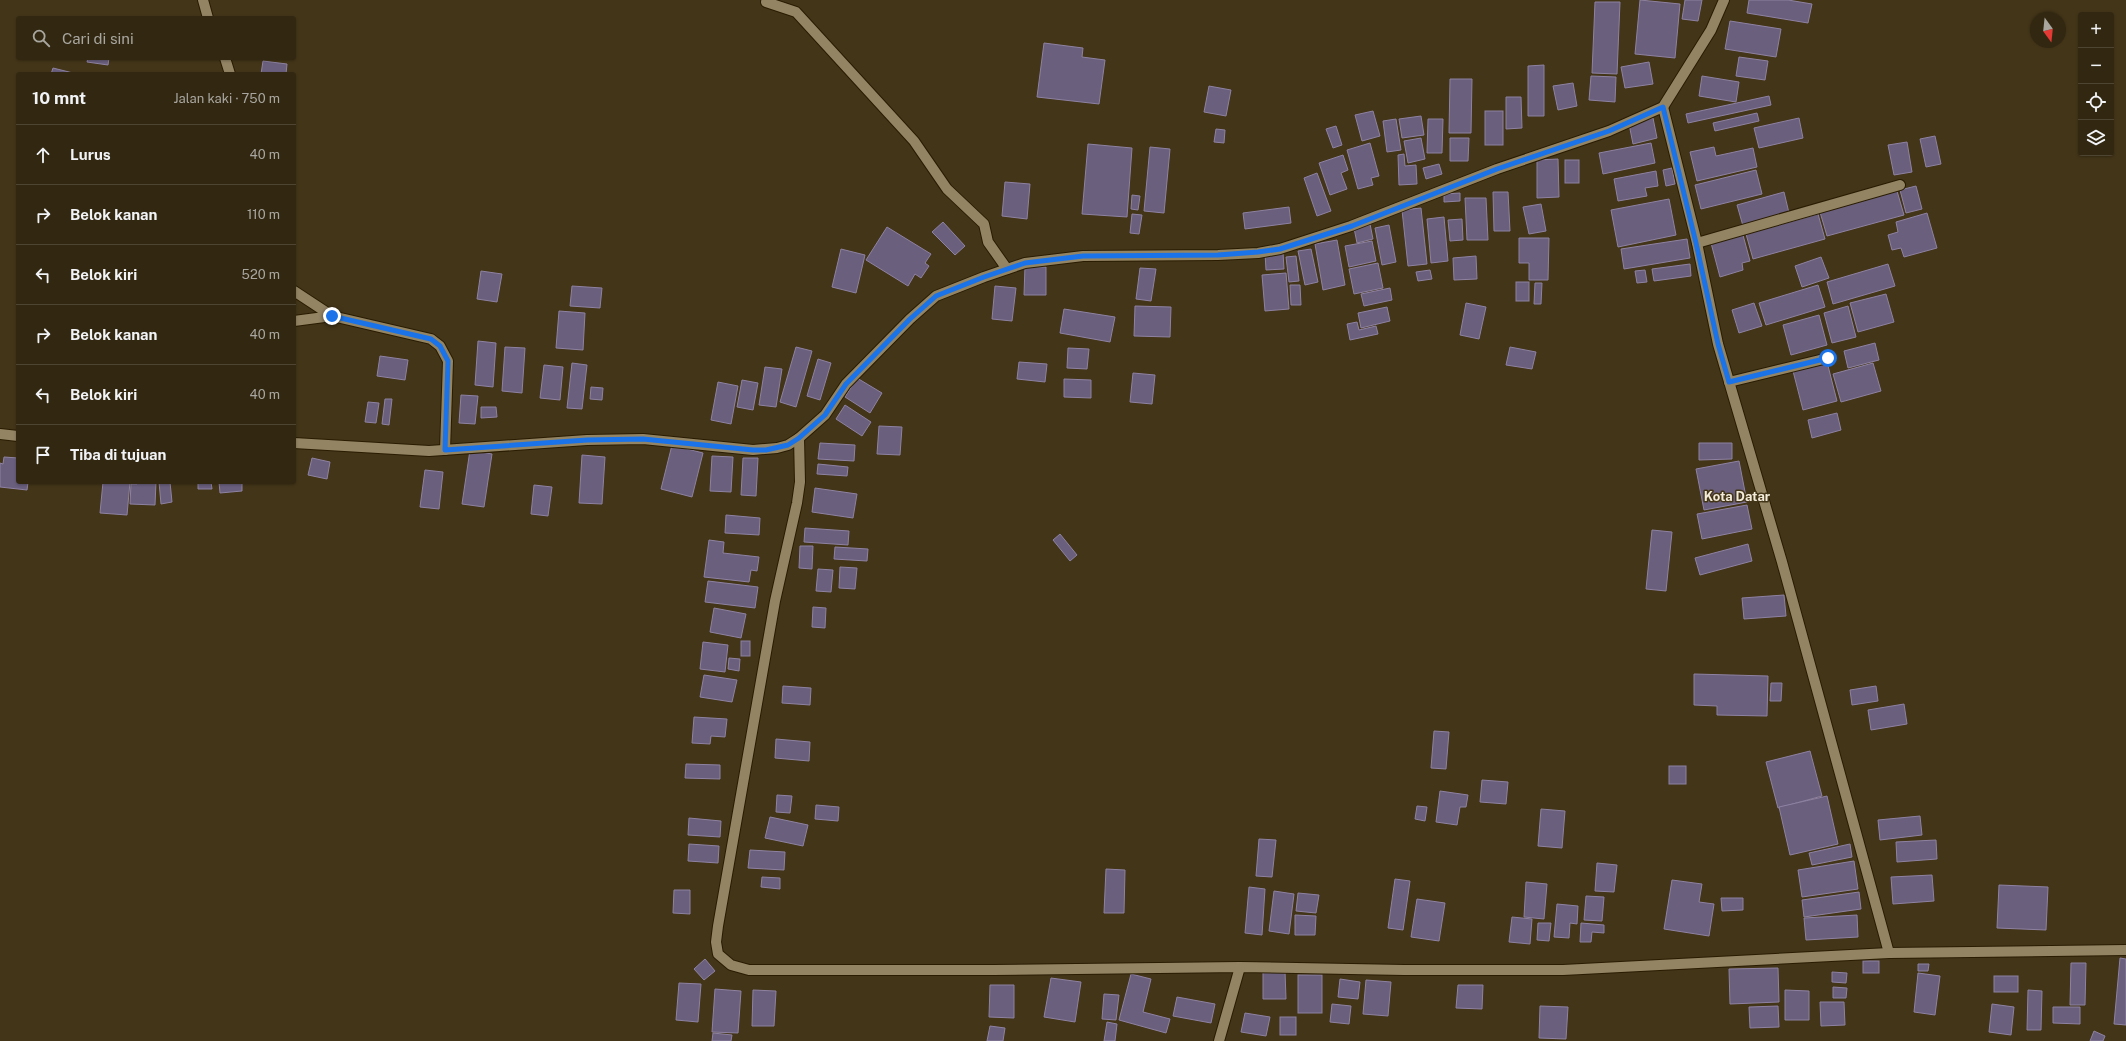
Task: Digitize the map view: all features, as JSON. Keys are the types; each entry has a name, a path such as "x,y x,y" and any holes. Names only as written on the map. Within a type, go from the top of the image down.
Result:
{"street":[{"path":"203,0 207,16"},
{"path":"296,443 429,451 587,440 643,439 766,450 788,445 799,438 825,415 846,384 910,319 936,296 1025,263 1083,256 1218,255 1280,249 1352,226 1497,169 1609,131 1663,107 1710,30 1724,0"},
{"path":"766,2 796,12 914,140 947,189 984,224 988,242 1007,269"},
{"path":"226,60 229,72"},
{"path":"1663,107 1696,243 1718,344 1805,644 1889,953"},
{"path":"1696,243 1900,185"},
{"path":"296,292 332,316 431,339 440,346 448,361 445,450"},
{"path":"296,321 332,316"},
{"path":"1729,382 1828,358"},
{"path":"0,434 16,436"},
{"path":"799,438 800,475 797,503 773,609 718,926 716,942 718,954 731,965 749,970 993,970 1240,967 1404,970 1563,970 1889,953 2126,950"},
{"path":"1219,1041 1240,967"}],"building":[{"path":"1640,0 1680,4 1675,58 1635,54"},
{"path":"1685,0 1702,0 1698,21 1682,19"},
{"path":"1749,0 1788,0 1812,4 1808,23 1747,13"},
{"path":"1595,2 1620,2 1617,74 1592,73"},
{"path":"1730,21 1781,29 1776,57 1725,49"},
{"path":"1044,43 1083,48 1082,57 1105,60 1099,104 1037,97"},
{"path":"1739,57 1768,61 1765,80 1736,76"},
{"path":"88,60 109,60 108,65 87,62"},
{"path":"263,61 287,64 286,72 261,72"},
{"path":"1649,62 1653,84 1625,88 1621,67"},
{"path":"1544,65 1544,116 1528,116 1528,66"},
{"path":"53,68 69,72 52,72"},
{"path":"1591,76 1616,77 1615,102 1589,100"},
{"path":"1702,76 1739,82 1736,102 1699,96"},
{"path":"1450,79 1472,79 1471,133 1449,133"},
{"path":"1573,83 1577,106 1558,110 1553,86"},
{"path":"1209,86 1231,90 1226,116 1204,112"},
{"path":"1769,96 1771,105 1688,123 1686,114"},
{"path":"1506,97 1521,97 1522,128 1506,129"},
{"path":"1373,111 1380,136 1362,141 1355,115"},
{"path":"1485,111 1503,111 1503,145 1485,145"},
{"path":"1757,113 1759,121 1715,131 1713,123"},
{"path":"1421,116 1424,135 1402,138 1399,119"},
{"path":"1653,118 1657,138 1633,144 1629,124"},
{"path":"1799,118 1803,138 1759,148 1754,128"},
{"path":"1396,119 1401,150 1387,152 1383,121"},
{"path":"1428,119 1443,119 1442,153 1427,153"},
{"path":"1336,126 1342,145 1333,148 1326,129"},
{"path":"1216,129 1225,130 1224,143 1214,142"},
{"path":"1935,136 1941,164 1926,167 1920,139"},
{"path":"1421,138 1425,159 1408,163 1404,141"},
{"path":"1450,138 1469,138 1468,161 1450,161"},
{"path":"1907,142 1912,172 1894,175 1888,145"},
{"path":"1370,143 1379,176 1371,178 1373,185 1358,189 1347,150"},
{"path":"1651,143 1655,163 1603,174 1599,153"},
{"path":"1088,144 1132,148 1127,217 1082,214"},
{"path":"1150,147 1170,149 1164,213 1144,211"},
{"path":"1714,147 1716,156 1753,148 1757,167 1697,181 1690,152"},
{"path":"1404,154 1405,166 1416,165 1417,184 1399,185 1398,155"},
{"path":"1343,155 1348,170 1341,173 1347,189 1330,195 1319,163"},
{"path":"1558,159 1559,197 1537,198 1537,160"},
{"path":"1565,160 1579,160 1579,183 1565,183"},
{"path":"1439,164 1442,174 1426,179 1423,168"},
{"path":"1672,168 1675,184 1666,186 1663,170"},
{"path":"1756,170 1762,194 1701,209 1695,185"},
{"path":"1656,171 1658,186 1645,188 1647,196 1618,201 1614,179"},
{"path":"1317,173 1331,211 1317,216 1304,178"},
{"path":"1005,182 1030,184 1027,219 1002,216"},
{"path":"1916,186 1922,209 1906,213 1900,190"},
{"path":"1897,191 1904,215 1827,236 1820,212"},
{"path":"1493,192 1508,192 1510,231 1494,231"},
{"path":"1784,192 1789,213 1743,226 1737,205"},
{"path":"1460,193 1460,201 1444,202 1444,194"},
{"path":"1132,195 1140,196 1138,210 1131,209"},
{"path":"1465,198 1486,198 1488,240 1467,240"},
{"path":"1669,199 1676,235 1618,247 1611,210"},
{"path":"1541,204 1546,231 1529,234 1523,207"},
{"path":"1289,207 1291,223 1245,229 1243,213"},
{"path":"1421,208 1427,264 1408,266 1402,210"},
{"path":"1927,213 1937,248 1904,257 1901,248 1892,250 1888,235 1898,232 1896,222"},
{"path":"1132,214 1142,215 1139,234 1130,233"},
{"path":"1818,214 1825,239 1753,259 1746,234"},
{"path":"1444,217 1448,261 1431,263 1427,219"},
{"path":"1462,219 1463,240 1450,241 1448,220"},
{"path":"943,222 965,246 955,255 932,232"},
{"path":"1370,224 1373,239 1357,243 1354,228"},
{"path":"1389,225 1396,262 1382,265 1375,228"},
{"path":"887,227 931,254 925,263 929,266 921,278 915,274 908,286 866,260"},
{"path":"1743,235 1750,261 1742,263 1743,270 1720,277 1711,243"},
{"path":"1519,238 1549,238 1548,280 1529,280 1529,263 1519,263"},
{"path":"1687,239 1690,258 1624,269 1621,249"},
{"path":"1337,240 1345,285 1323,290 1315,244"},
{"path":"1372,241 1376,261 1349,267 1345,246"},
{"path":"841,249 865,255 856,293 832,287"},
{"path":"1311,249 1318,282 1305,285 1298,251"},
{"path":"1283,252 1284,269 1266,270 1265,253"},
{"path":"1296,256 1299,281 1289,282 1286,257"},
{"path":"1476,256 1477,279 1454,280 1453,258"},
{"path":"1821,257 1829,278 1802,287 1795,266"},
{"path":"1378,263 1383,288 1354,294 1349,269"},
{"path":"1690,264 1691,276 1654,281 1652,269"},
{"path":"1888,264 1895,286 1833,304 1827,282"},
{"path":"1025,266 1046,267 1046,295 1024,295"},
{"path":"1140,268 1156,269 1151,301 1136,299"},
{"path":"1430,270 1432,279 1418,281 1416,272"},
{"path":"1645,270 1647,282 1637,283 1635,271"},
{"path":"481,271 502,274 497,302 477,299"},
{"path":"1286,273 1289,309 1265,311 1262,275"},
{"path":"1516,282 1529,282 1529,301 1516,301"},
{"path":"1535,283 1542,283 1541,304 1534,304"},
{"path":"1290,285 1300,285 1301,305 1291,305"},
{"path":"1818,285 1825,307 1766,325 1759,303"},
{"path":"572,286 602,288 600,308 570,306"},
{"path":"995,286 1016,288 1012,321 992,319"},
{"path":"1390,288 1392,300 1364,306 1361,294"},
{"path":"1886,294 1894,322 1858,332 1850,303"},
{"path":"1466,303 1486,307 1479,339 1460,335"},
{"path":"1754,303 1762,326 1739,333 1732,310"},
{"path":"1135,306 1171,307 1170,337 1134,336"},
{"path":"1848,306 1856,337 1832,343 1824,313"},
{"path":"1387,307 1390,321 1361,328 1358,313"},
{"path":"1064,309 1115,317 1110,342 1060,333"},
{"path":"559,311 585,313 583,350 556,348"},
{"path":"1819,315 1827,345 1791,355 1783,325"},
{"path":"1357,322 1359,330 1376,326 1378,334 1350,340 1347,324"},
{"path":"478,341 496,343 493,387 475,385"},
{"path":"1875,343 1879,360 1848,368 1844,351"},
{"path":"505,347 525,348 522,393 502,391"},
{"path":"796,347 812,351 796,407 780,402"},
{"path":"1510,347 1536,352 1532,369 1506,365"},
{"path":"1068,348 1089,349 1087,369 1067,368"},
{"path":"380,356 408,360 405,380 377,376"},
{"path":"818,359 831,363 820,400 807,396"},
{"path":"1019,362 1047,364 1045,382 1017,379"},
{"path":"1827,362 1837,401 1803,410 1793,371"},
{"path":"572,363 587,365 582,409 567,408"},
{"path":"1873,363 1881,391 1841,402 1833,374"},
{"path":"544,365 563,367 560,400 540,398"},
{"path":"765,367 782,369 776,407 759,405"},
{"path":"1133,373 1155,375 1152,404 1130,402"},
{"path":"857,378 882,393 870,413 845,397"},
{"path":"1064,379 1091,380 1091,398 1064,397"},
{"path":"742,380 758,383 753,410 737,407"},
{"path":"718,382 738,386 731,424 711,420"},
{"path":"591,387 603,388 602,400 590,399"},
{"path":"461,395 478,396 475,424 459,423"},
{"path":"385,399 392,399 389,425 382,424"},
{"path":"368,402 379,403 376,423 365,422"},
{"path":"845,405 871,422 862,436 836,419"},
{"path":"481,407 496,407 497,417 481,418"},
{"path":"1837,413 1841,430 1812,438 1808,420"},
{"path":"879,426 902,427 900,455 877,454"},
{"path":"820,443 855,445 854,461 818,459"},
{"path":"1699,443 1732,443 1732,459 1699,460"},
{"path":"672,445 703,453 692,497 661,489"},
{"path":"470,450 492,454 484,507 462,504"},
{"path":"582,455 605,457 602,504 579,503"},
{"path":"712,456 733,457 731,492 710,491"},
{"path":"4,457 16,458 16,484 28,484 27,490 0,487 0,463 3,464"},
{"path":"312,458 330,462 327,479 308,475"},
{"path":"743,458 758,458 756,496 741,495"},
{"path":"1739,461 1747,502 1704,510 1696,469"},
{"path":"818,464 848,467 847,476 817,474"},
{"path":"425,470 443,472 439,509 420,507"},
{"path":"103,484 130,484 127,515 100,513"},
{"path":"131,484 156,484 155,505 130,504"},
{"path":"159,484 170,484 172,502 161,504"},
{"path":"198,484 211,484 212,489 198,489"},
{"path":"219,484 242,484 242,491 220,493"},
{"path":"534,485 552,487 548,516 531,514"},
{"path":"815,488 857,494 853,518 812,512"},
{"path":"1747,505 1752,529 1702,539 1697,514"},
{"path":"726,515 760,518 759,535 725,533"},
{"path":"805,528 849,531 848,545 804,542"},
{"path":"1652,530 1672,532 1666,591 1646,589"},
{"path":"1060,534 1077,555 1070,561 1053,540"},
{"path":"709,540 724,542 723,553 759,557 757,571 751,570 749,582 704,577"},
{"path":"1748,544 1752,561 1700,575 1695,558"},
{"path":"800,546 813,546 812,569 799,568"},
{"path":"835,547 868,549 867,561 834,559"},
{"path":"840,567 857,568 855,589 839,588"},
{"path":"818,569 833,570 831,592 816,591"},
{"path":"708,581 758,587 755,608 705,602"},
{"path":"1784,595 1786,616 1744,619 1742,598"},
{"path":"813,607 826,608 825,628 812,627"},
{"path":"714,608 746,614 741,638 710,632"},
{"path":"741,641 750,641 750,656 741,656"},
{"path":"703,642 728,645 725,672 700,669"},
{"path":"729,658 740,659 739,671 728,669"},
{"path":"1694,674 1768,676 1767,716 1717,715 1717,706 1694,705"},
{"path":"704,675 737,680 732,702 700,697"},
{"path":"1771,683 1782,683 1781,701 1770,701"},
{"path":"783,686 811,688 810,705 782,703"},
{"path":"1876,686 1878,701 1852,705 1850,690"},
{"path":"1904,704 1907,724 1871,730 1868,710"},
{"path":"694,717 727,719 725,737 711,736 710,744 692,743"},
{"path":"1434,731 1449,732 1446,769 1431,768"},
{"path":"776,739 810,742 809,761 775,758"},
{"path":"1810,751 1822,796 1778,808 1766,762"},
{"path":"686,764 720,765 720,779 685,778"},
{"path":"1669,766 1686,766 1686,784 1669,784"},
{"path":"1482,780 1508,782 1506,804 1480,802"},
{"path":"1440,791 1468,795 1466,807 1460,807 1457,825 1436,822"},
{"path":"777,795 792,796 790,813 776,812"},
{"path":"1827,796 1838,844 1790,855 1779,807"},
{"path":"816,805 839,807 838,821 815,819"},
{"path":"1417,806 1427,807 1425,821 1415,819"},
{"path":"1541,809 1565,811 1562,848 1538,846"},
{"path":"1920,816 1922,835 1880,840 1878,820"},
{"path":"770,817 808,825 803,846 765,838"},
{"path":"689,818 721,821 720,837 688,835"},
{"path":"1259,839 1276,840 1272,877 1256,876"},
{"path":"1936,840 1937,859 1897,862 1896,842"},
{"path":"689,844 719,846 718,863 688,861"},
{"path":"1850,844 1852,857 1812,865 1809,853"},
{"path":"750,850 785,852 784,870 748,868"},
{"path":"1854,861 1858,889 1802,897 1798,870"},
{"path":"1597,863 1617,865 1614,892 1595,891"},
{"path":"1106,869 1125,870 1124,913 1104,913"},
{"path":"1932,875 1934,901 1893,904 1891,877"},
{"path":"762,877 780,878 780,889 761,887"},
{"path":"1395,879 1410,881 1403,930 1388,928"},
{"path":"1672,880 1702,884 1699,902 1714,904 1709,936 1664,929"},
{"path":"1526,882 1547,884 1544,919 1524,917"},
{"path":"1999,885 2048,887 2046,930 1997,928"},
{"path":"1249,887 1265,889 1262,935 1245,933"},
{"path":"674,890 690,890 690,914 673,913"},
{"path":"1274,891 1294,894 1289,934 1269,931"},
{"path":"1859,892 1861,909 1804,917 1802,900"},
{"path":"1298,893 1319,895 1316,913 1296,911"},
{"path":"1586,896 1604,897 1602,921 1584,920"},
{"path":"1721,898 1743,898 1743,910 1722,911"},
{"path":"1417,899 1445,903 1439,941 1411,937"},
{"path":"1557,904 1578,906 1577,924 1570,923 1569,938 1554,937"},
{"path":"1295,915 1316,916 1315,935 1295,935"},
{"path":"1857,915 1858,937 1806,940 1804,918"},
{"path":"1512,917 1532,919 1530,944 1509,942"},
{"path":"1538,923 1551,923 1549,941 1537,940"},
{"path":"1581,923 1604,925 1604,933 1592,932 1591,942 1580,942"},
{"path":"2120,958 2126,959 2126,1025 2114,1024"},
{"path":"705,959 715,971 704,980 694,969"},
{"path":"1863,961 1879,961 1879,973 1863,973"},
{"path":"2071,963 2086,963 2085,1005 2070,1005"},
{"path":"1918,964 1929,964 1928,971 1918,971"},
{"path":"1778,968 1779,1002 1730,1004 1729,969"},
{"path":"1263,971 1285,971 1286,999 1263,999"},
{"path":"1832,972 1847,973 1846,983 1832,982"},
{"path":"1918,973 1940,976 1935,1015 1914,1012"},
{"path":"1131,974 1151,979 1143,1012 1170,1019 1166,1033 1119,1020"},
{"path":"1298,975 1322,975 1322,1013 1298,1013"},
{"path":"1994,976 2018,976 2018,992 1994,992"},
{"path":"1051,978 1081,982 1075,1022 1044,1017"},
{"path":"1340,979 1360,982 1358,999 1338,997"},
{"path":"1366,980 1391,982 1388,1016 1363,1014"},
{"path":"679,983 701,984 698,1022 676,1020"},
{"path":"990,985 1014,985 1014,1018 989,1017"},
{"path":"1458,985 1483,985 1482,1009 1456,1008"},
{"path":"1833,987 1847,988 1846,998 1833,998"},
{"path":"715,989 741,991 738,1033 712,1032"},
{"path":"753,990 776,991 774,1026 752,1026"},
{"path":"1785,990 1809,991 1809,1020 1785,1020"},
{"path":"2028,990 2042,991 2041,1030 2027,1030"},
{"path":"1104,994 1119,995 1116,1020 1102,1019"},
{"path":"1177,997 1215,1004 1211,1023 1173,1016"},
{"path":"1820,1002 1844,1002 1845,1025 1821,1026"},
{"path":"1332,1004 1351,1006 1349,1024 1330,1022"},
{"path":"1992,1004 2014,1007 2011,1035 1989,1032"},
{"path":"1540,1006 1568,1007 1566,1039 1539,1038"},
{"path":"1778,1006 1779,1027 1750,1028 1749,1007"},
{"path":"2053,1007 2080,1007 2080,1024 2053,1023"},
{"path":"1245,1013 1270,1017 1266,1036 1241,1032"},
{"path":"1280,1017 1296,1017 1296,1035 1280,1035"},
{"path":"1107,1022 1117,1024 1115,1041 1104,1041"},
{"path":"990,1026 1005,1028 1003,1041 987,1041"},
{"path":"2094,1031 2105,1036 2103,1041 2090,1041"},
{"path":"713,1033 732,1035 731,1041 712,1041"}],"district":[{"name":"Kota Datar","path":"1737,496"}],"route":[{"path":"332,316 408,335 431,339 440,346 448,361 445,450 587,440 643,439 766,450 788,445 813,426 825,415 846,384 910,319 936,296 984,277 1025,263 1083,256 1135,254 1218,255 1280,249 1352,226 1558,146 1609,131 1663,107 1696,243 1718,344 1729,382 1828,358"}]}
